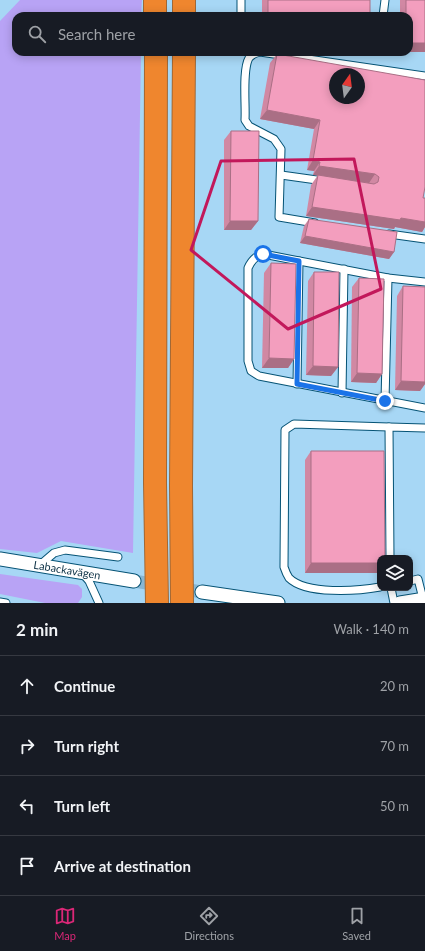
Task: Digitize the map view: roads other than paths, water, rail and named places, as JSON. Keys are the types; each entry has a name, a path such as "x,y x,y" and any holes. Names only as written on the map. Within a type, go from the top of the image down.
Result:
{"highway":[{"path":"155,0 156,12"},
{"path":"184,0 184,12"},
{"path":"156,56 155,484 157,603"},
{"path":"182,603 181,486 184,56"}],"street":[{"name":"Labackavägen","path":"0,559 134,581"},
{"path":"202,592 278,603"},
{"path":"400,603 424,599"}],"lane":[{"path":"241,0 241,12"},
{"path":"384,12 385,0"},
{"path":"251,56 249,59 246,71 245,120 249,126 274,139 281,149 279,217 326,224"},
{"path":"288,56 425,76"},
{"path":"280,175 332,182"},
{"path":"380,233 425,240"},
{"path":"425,282 388,278 263,254 257,256 251,261 248,268 248,360 251,371 259,376 425,408"},
{"path":"297,384 299,261"},
{"path":"342,393 344,269"},
{"path":"385,401 388,278"},
{"path":"377,587 355,591 333,590 296,583 288,577 284,567 285,430 294,424 425,428"},
{"path":"388,427 390,555"},
{"path":"40,565 54,553 65,550 118,557"},
{"path":"80,572 89,581 99,603"},
{"path":"413,580 418,579 424,599"},
{"path":"392,591 394,603"},
{"path":"0,602 6,603"}],"tunnel":[{"path":"134,581 202,592"}]}
